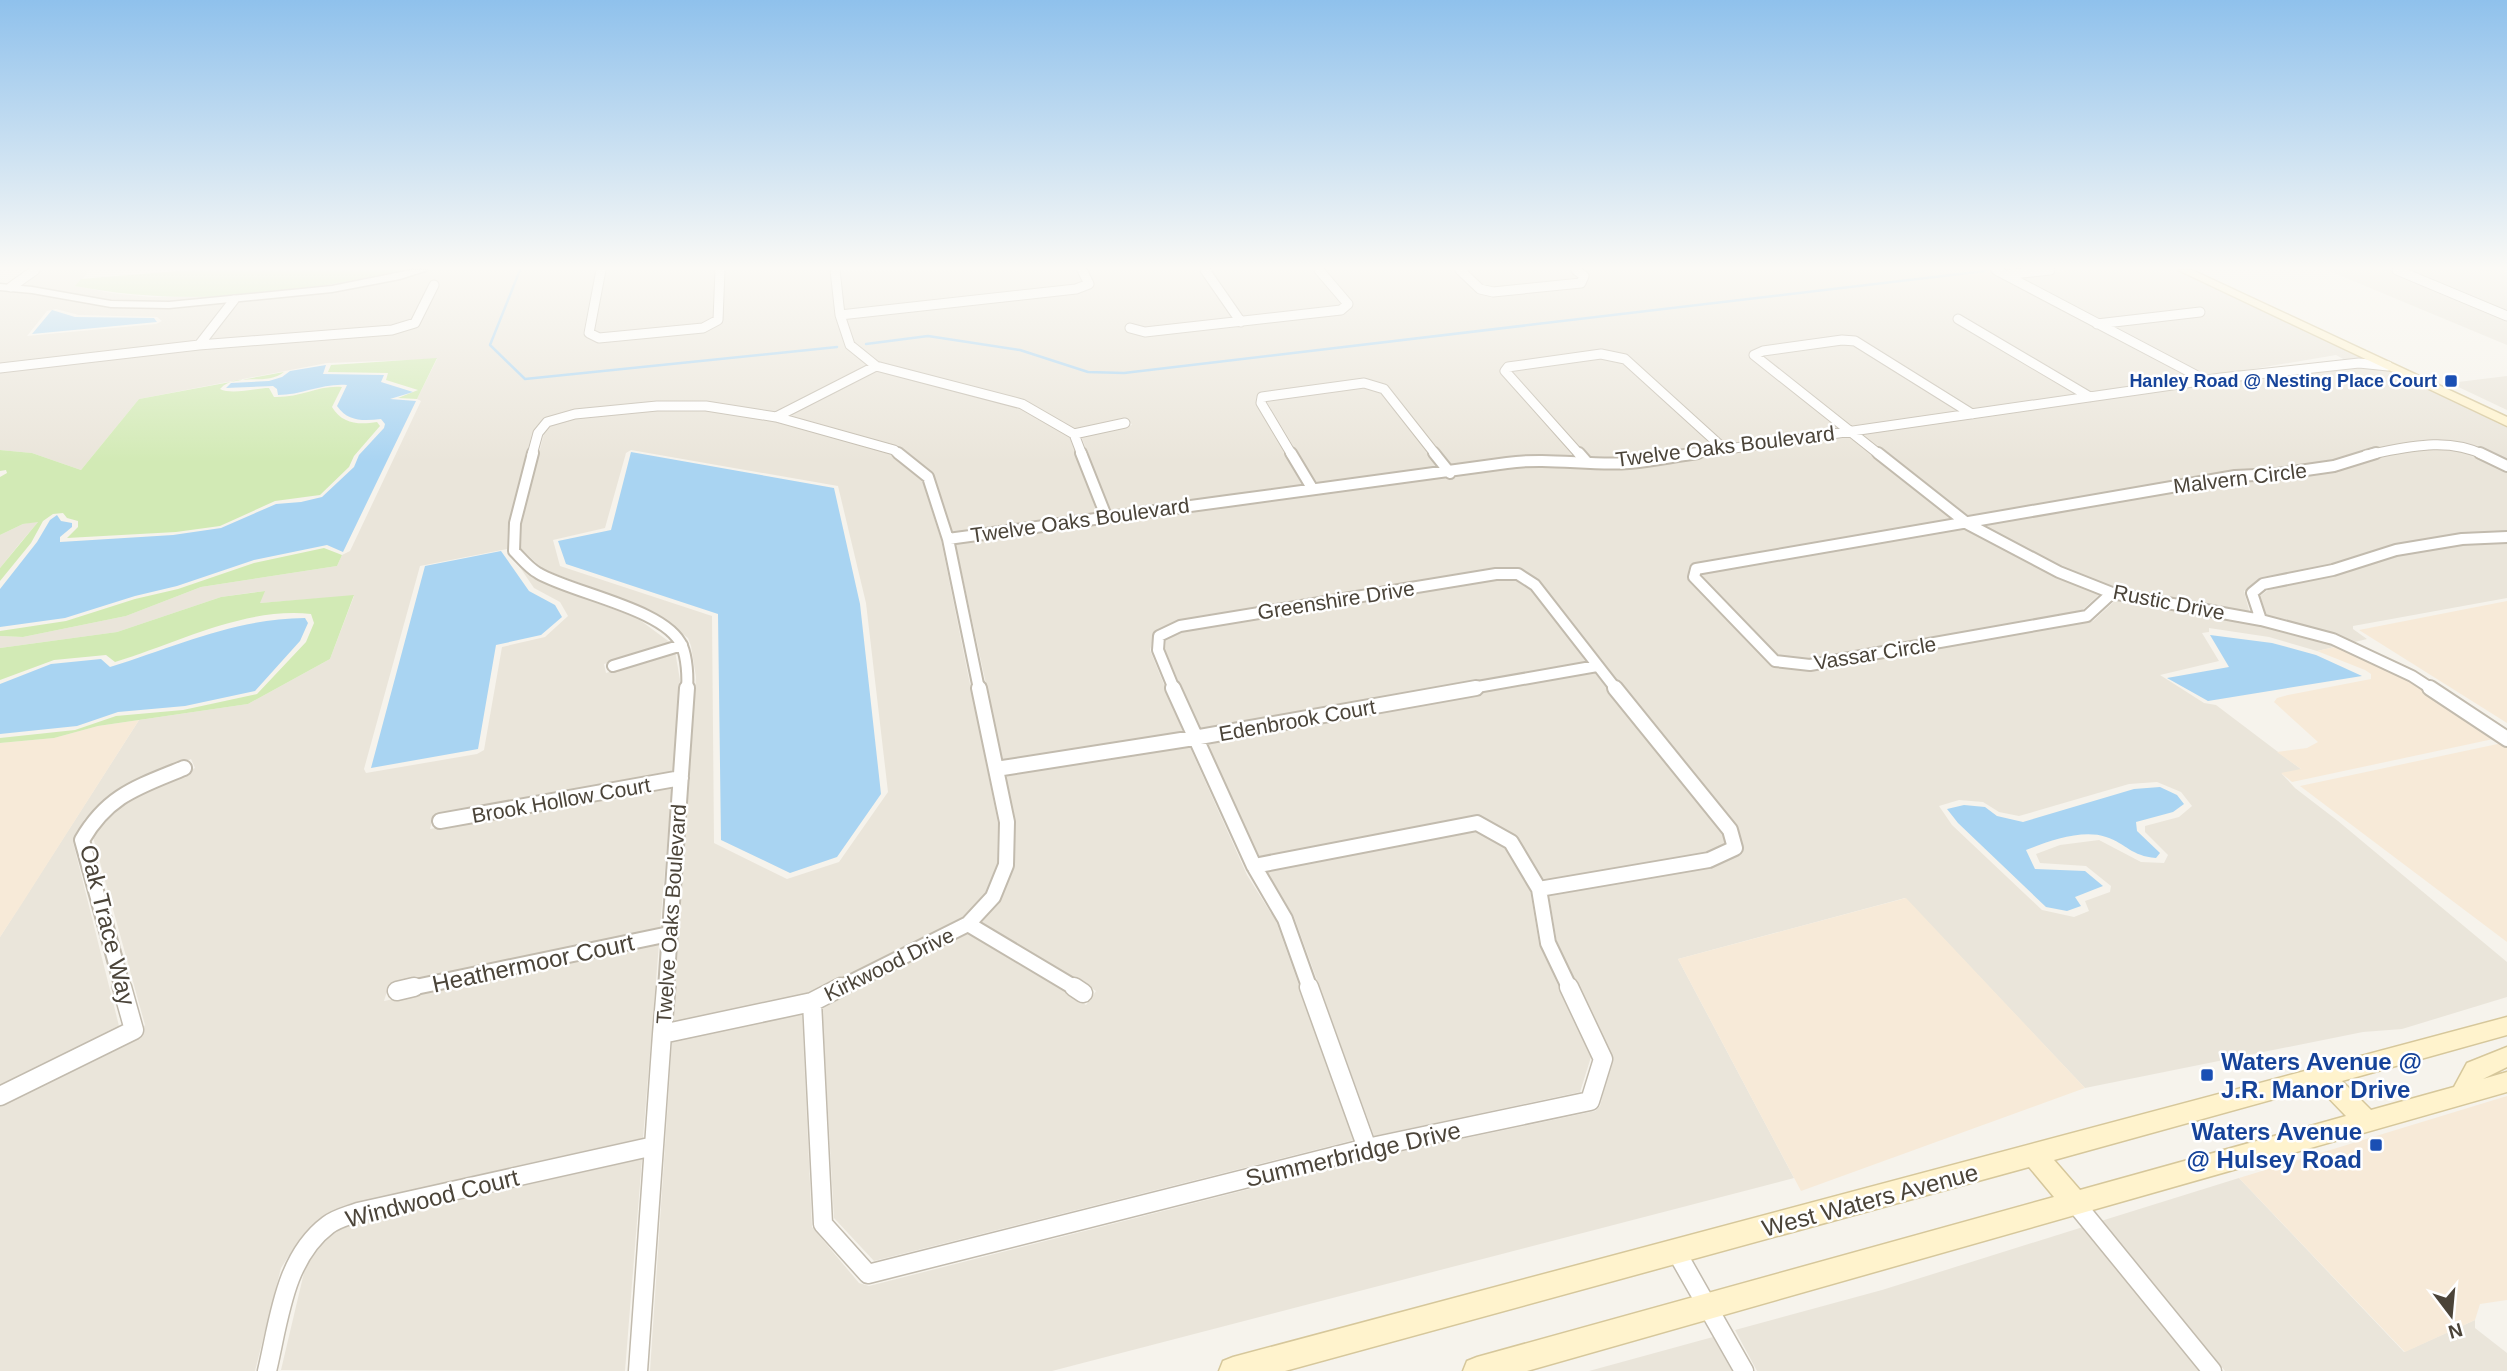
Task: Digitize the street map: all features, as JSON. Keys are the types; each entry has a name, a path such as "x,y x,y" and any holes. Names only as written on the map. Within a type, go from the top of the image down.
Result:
{"main road":[{"path":"2328,334 2507,412"},
{"path":"2332,334 2507,422"},
{"name":"West Waters Avenue","path":"1233,1371 2507,1027"},
{"path":"2462,1095 2475,1070 2507,1056"},
{"path":"2323,1077 2367,1122"},
{"path":"1476,1371 2507,1082"},
{"path":"2035,1155 2076,1203"}],"street":[{"path":"199,345 208,334"},
{"path":"0,368 199,345 341,334"},
{"path":"591,334 599,338 641,334"},
{"path":"846,334 850,345 876,366 1022,404 1074,434 1106,516"},
{"path":"1983,334 2090,397"},
{"path":"2115,334 2205,380"},
{"name":"Rustic Drive","path":"1972,414 1855,341 1842,340 1763,351 1754,355 1968,524 2059,572 2112,593 2261,620 2333,639 2412,676 2507,739"},
{"path":"1586,461 1505,371 1508,367 1601,354 1625,359 1722,447"},
{"name":"Twelve Oaks Boulevard","path":"2221,378 2337,358"},
{"path":"2317,361 2329,367"},
{"name":"Twelve Oaks Boulevard","path":"638,1371 688,678 682,645 669,631 643,614 537,573 514,551 515,523 538,433 547,422 575,414 657,406 706,406 776,417 894,450 928,477 948,539 1312,488 1450,473 1508,463 1552,459 1629,463 1722,447 2205,380 2365,363 2392,363"},
{"path":"776,417 876,366"},
{"path":"1312,488 1261,402 1262,397 1364,383 1384,389 1450,473"},
{"path":"1074,434 1125,424"},
{"name":"Malvern Circle","path":"1968,524 1994,515 2235,476 2278,474 2334,466 2364,455 2438,443 2472,449 2507,466"},
{"name":"Vassar Circle","path":"1968,524 1696,569 1695,577 1775,661 1810,665 2087,616 2112,593"},
{"path":"2261,620 2252,593 2263,584 2333,570 2396,550 2462,539 2507,537"},
{"name":"Kirkwood Drive","path":"662,1034 812,1002 968,924 993,897 1006,865 1007,822 948,539"},
{"name":"Greenshire Drive","path":"1367,1148 1285,919 1254,866 1194,738 1158,650 1159,636 1180,626 1496,574 1518,574 1535,585 1730,830 1735,848 1709,860 1539,889"},
{"path":"612,666 682,645"},
{"name":"Edenbrook Court","path":"996,769 1194,738 1597,666"},
{"name":"Oak Trace Way","path":"0,1096 134,1030 82,840 93,818 112,800 184,768"},
{"name":"Brook Hollow Court","path":"440,821 681,778"},
{"name":"Summerbridge Drive","path":"812,1002 823,1224 868,1274 1367,1148 1590,1101 1602,1059 1548,943 1539,889 1511,842 1477,823 1254,866"},
{"path":"968,924 1083,993"},
{"name":"Heathermoor Court","path":"397,991 669,934"},
{"name":"Windwood Court","path":"267,1371 293,1265 309,1241 330,1223 358,1212 654,1146"},
{"path":"2076,1203 2212,1371"},
{"path":"1677,1252 1744,1371"}],"shaded area":[{"path":"0,334 202,334 194,344 0,366"},
{"path":"213,334 317,334 206,343"},
{"path":"369,334 583,334 599,341 665,334 841,334 845,346 869,366 775,414 709,403 658,403 575,411 546,420 532,434 508,524 507,549 420,566 364,769 366,773 477,754 484,750 502,647 545,637 568,616 560,602 534,588 517,563 531,576 557,588 637,618 671,643 604,664 606,673 675,651 680,680 673,774 433,817 430,829 672,786 660,928 389,985 384,1001 659,944 643,1138 358,1202 324,1217 299,1240 281,1268 255,1371 0,1371 0,1104 135,1038 145,1025 93,837 103,817 117,802 195,768 191,759 104,799 84,820 73,842 120,1030 0,1088 0,937 139,720 248,704 330,659 354,596 259,603 264,591 221,597 117,632 0,648 0,636 23,637 126,616 201,587 337,566 342,555 350,551 421,401 417,399 437,359 327,363 139,399 81,470 32,453 0,450 0,370 197,348"},
{"path":"851,334 1980,334 2081,395 1972,410 1866,343 1760,348 1749,353 1753,360 1840,428 1724,444 1627,356 1505,365 1500,372 1577,457 1453,469 1389,388 1362,380 1267,392 1256,397 1256,403 1304,486 1110,512 1081,436 1132,425 1129,420 1076,431 1025,402 880,364 855,344"},
{"path":"1989,334 2112,334 2196,378 2090,394"},
{"path":"2122,334 2314,334 2373,362 2326,363 2345,360 2336,355 2205,377"},
{"path":"2481,334 2507,334 2507,345"},
{"path":"1844,343 1854,344 1963,412 1850,426 1760,356"},
{"path":"1602,356 1622,360 1714,445 1626,460 1590,458 1511,372"},
{"path":"2359,366 2386,368 2507,425 2507,463 2472,446 2450,440 2432,440 2358,452 2327,463 2273,471 2229,473 1989,512 1968,519 1857,432 2226,381"},
{"path":"876,369 1018,407 1069,436 1098,513 953,535 934,476 899,448 785,416"},
{"path":"2507,376 2507,410 2450,383"},
{"path":"1364,385 1379,390 1442,470 1316,484 1267,398"},
{"path":"704,409 772,419 889,452 922,479 941,540 998,823 997,864 985,894 962,919 810,994 673,1023 696,677 691,646 688,638 649,610 543,569 521,549 522,522 544,433 552,424 610,412","holes":["631,450 838,486 866,603 888,792 839,862 787,879 714,843 712,616 560,566 553,540 605,528 626,453"]},
{"path":"1847,434 1958,521 1689,567 1688,578 1769,662 1777,666 1814,670 2093,621 2118,598 2262,624 2339,646 2317,651 2269,637 2209,628 2209,632 2202,633 2219,661 2160,675 2204,703 2216,705 2302,770 2282,774 2295,788 2507,962 2507,997 2402,1029 2363,1032 2085,1088 1905,898 1678,959 1794,1178 1052,1371 650,1371 672,1041 802,1012 812,1227 859,1283 869,1286 1371,1158 1595,1111 1600,1106 1612,1058 1557,943 1549,895 1716,866 1742,854 1744,849 1737,828 1603,665 1542,584 1523,572 1176,622 1155,632 1150,650 1184,734 1003,762 955,542 1314,492 1447,477 1511,466 1583,464","holes":["2157,782 2181,792 2192,806 2179,817 2145,826 2145,832 2168,855 2164,863 2141,862 2099,840 2060,845 2036,854 2040,863 2086,866 2111,886 2110,892 2085,901 2089,911 2074,917 2042,910 1952,825 1939,806 1959,800 1983,802 1999,812 2019,816 2129,784"]},
{"path":"2456,446 2507,469 2507,533 2355,559 2257,580 2244,591 2250,614 2113,589 2062,569 1979,526 1999,519"},
{"path":"39,521 0,568 0,535 23,524"},
{"path":"1969,528 2102,592 2080,612 1806,660 1779,657 1702,577 1703,572"},
{"path":"2468,542 2507,542 2507,598 2353,626 2353,629 2367,639 2351,643 2267,618 2263,609 2260,596 2271,588 2339,574 2403,554"},
{"path":"1498,578 1516,578 1530,586 1587,663 1200,732 1165,650 1166,638 1183,630"},
{"path":"2507,601 2507,723 2359,630"},
{"path":"2339,646 2407,677 2498,738 2292,782 2281,773 2301,769 2277,752 2307,748 2318,742 2274,702 2277,698 2288,695 2371,679 2371,674 2365,670 2317,651"},
{"path":"1594,672 1722,830 1725,843 1703,854 1543,881 1519,840 1481,818 1259,858 1205,742"},
{"path":"139,720 0,937 0,743 54,738 98,726"},
{"path":"2507,742 2507,942 2300,786"},
{"path":"1189,745 1247,875 1276,921 1354,1140 874,1261 834,1218 822,1006 967,933 1086,1005 1096,991 981,922 1001,899 1014,866 1015,821 1005,774"},
{"path":"1477,830 1505,846 1530,890 1539,944 1591,1057 1580,1092 1374,1136 1294,917 1266,871"},
{"path":"1906,898 2085,1088 1801,1191 1678,959"},
{"path":"2507,1096 2507,1300 2480,1304 2475,1320 2405,1352 2239,1178"},
{"path":"642,1159 625,1371 281,1370 306,1264 318,1246 334,1232 357,1223"},
{"path":"2239,1178 2404,1352 2475,1320 2475,1328 2507,1353 2507,1371 2225,1371 2101,1221"},
{"path":"2083,1227 2200,1371 1757,1371 1735,1330 1882,1290"},
{"path":"1713,1337 1732,1371 1589,1371"}],"green space":[{"path":"437,358 417,399 398,398 418,390 386,380 388,373 328,372 331,365"},
{"path":"284,372 269,378 243,380"},
{"path":"232,382 220,389 237,391 269,388 274,397 342,387 332,407 336,413 352,422 377,422 380,426 354,456 349,467 320,495 275,501 220,526 176,532 67,538 78,527 78,521 67,518 63,513 53,514 43,521 31,543 0,581 0,568 38,522 23,524 0,535 0,477 7,473 6,470 0,471 0,450 32,453 81,470 139,399"},
{"path":"324,548 342,555 337,566 201,587 126,616 23,637 0,636 0,631 66,621 135,599 178,589 254,563"},
{"path":"265,591 260,603 354,595 330,659 248,704 98,726 54,738 0,743 0,738 75,730 116,716 183,710 257,694 306,642 314,623 311,614 286,613 236,621 115,662 106,655 54,660 0,680 0,648 117,632 221,597"}],"water":[{"path":"326,365 323,374 384,375 381,382 413,392 390,399 416,401 343,552 327,545 254,560 177,586 65,618 0,627 0,589 37,542 50,520 57,515 61,521 72,523 72,527 60,537 60,542 173,535 221,528 276,504 322,497 354,467 359,455 384,428 385,424 381,419 351,418 341,411 337,406 347,385 278,395 273,386 226,388 231,383 269,381 290,371"},
{"path":"631,452 834,488 860,604 881,794 837,857 790,873 721,840 718,614 566,564 558,541 611,530"},
{"path":"501,551 529,591 555,605 562,617 541,635 496,645 478,749 371,768 425,566"},
{"path":"305,618 308,623 300,641 255,691 185,706 118,712 77,726 0,734 0,684 51,664 101,659 110,667 230,628"},
{"path":"2210,635 2272,643 2316,655 2362,676 2208,701 2167,678 2229,667"},
{"path":"2160,787 2177,795 2184,804 2173,812 2136,822 2137,831 2160,853 2156,858 2141,855 2106,837 2087,834 2066,837 2026,850 2035,869 2085,871 2103,886 2075,897 2081,906 2067,911 2046,907 1958,823 1947,809 1964,805 1985,807 1997,816 2023,822 2134,789"}],"waterway":[{"path":"494,334 490,345 525,379 837,347"},
{"path":"866,344 928,336 1020,350 1088,372 1124,373 1453,334"}],"place":[{"name":"Hanley Road @ Nesting Place Court","path":"2451,381"},
{"name":"Waters Avenue @ J.R. Manor Drive","path":"2207,1075"},
{"name":"Waters Avenue @ Hulsey Road","path":"2376,1145"}]}
